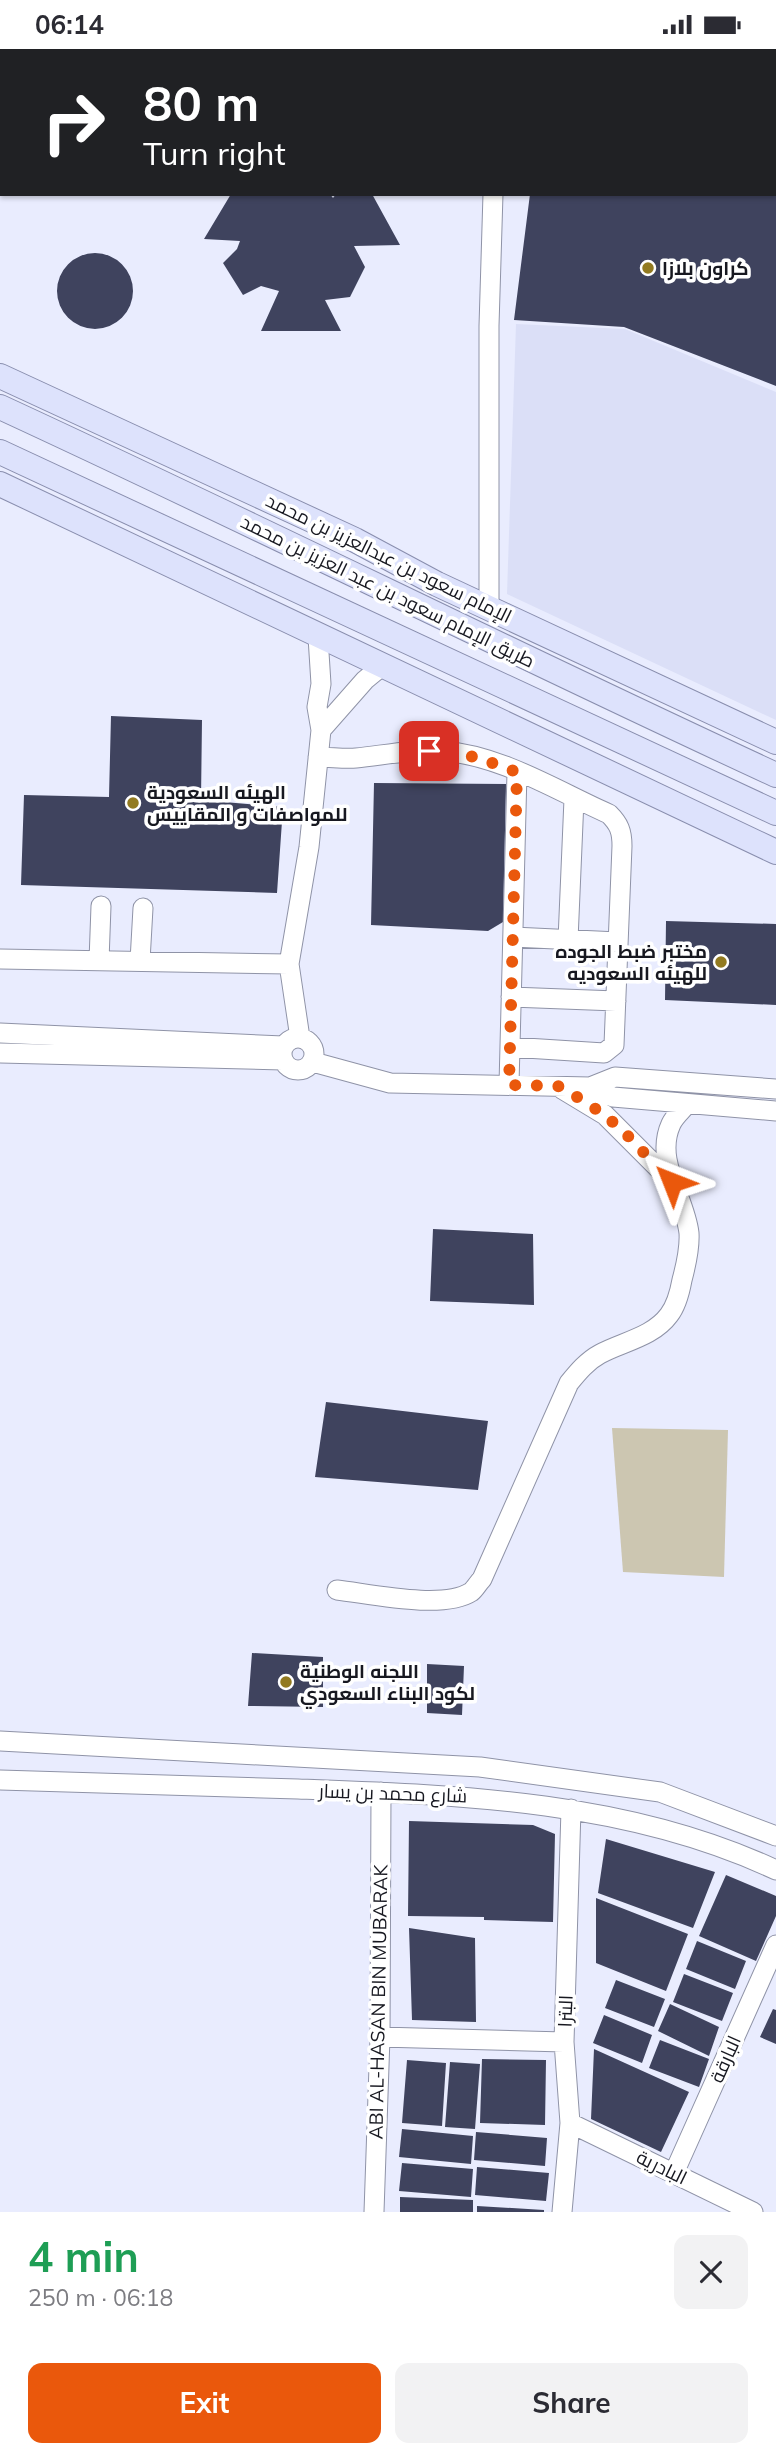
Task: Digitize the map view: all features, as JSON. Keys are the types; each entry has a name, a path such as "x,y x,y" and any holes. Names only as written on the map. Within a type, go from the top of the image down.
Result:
{"main road":[{"name":"الإمام سعود بن عبدالعزيز بن محمد","path":"0,376 355,540 437,584 776,742"},
{"name":"طريق الإمام سعود بن عبد العزيز بن محمد","path":"0,407 776,775"},
{"name":"طريق الإمام سعود بن عبد العزيز بن محمد","path":"0,452 776,813"},
{"path":"57,477 180,571"},
{"path":"1,485 776,852"},
{"path":"174,488 437,584"}],"street":[{"path":"489,607 489,326 493,196"},
{"path":"0,1053 289,1048 309,1042 314,1052 313,1062 305,1069 295,1071 286,1066 289,1048 289,964 309,847 321,730 317,707 321,684 318,637"},
{"path":"321,730 365,680 382,666"},
{"path":"318,757 352,758 413,751 444,751 476,757 517,772 609,814 617,822 622,833 614,1045 604,1053 510,1047"},
{"path":"509,1085 517,772"},
{"path":"568,940 574,799"},
{"path":"99,961 102,906"},
{"path":"140,961 144,908"},
{"path":"513,937 618,942"},
{"path":"0,959 289,964"},
{"path":"511,997 616,1001"},
{"path":"0,1033 289,1048"},
{"path":"313,1062 390,1083 590,1087 613,1097 776,1111"},
{"path":"590,1087 615,1077 776,1089"},
{"path":"338,1590 439,1601 472,1591 482,1579 569,1383 591,1359 645,1334 670,1315 688,1258 689,1232 680,1197 672,1182 605,1115 558,1086"},
{"path":"672,1182 667,1138 671,1123 687,1104"},
{"name":"شارع محمد بن يسار","path":"0,1741 480,1767 660,1792 776,1836"},
{"name":"شارع محمد بن يسار","path":"0,1780 476,1797 571,1809 657,1828 741,1854 776,1870"},
{"name":"ABI AL-HASAN BIN MUBARAK","path":"374,2212 380,2037 381,1792"},
{"name":"البترا","path":"562,2212 570,2123 564,2042 571,1809"},
{"name":"البارقة","path":"674,2173 776,1945"},
{"path":"380,2037 564,2042"},
{"name":"البادرية","path":"570,2123 753,2212"}],"shaded area":[{"path":"516,324 625,329 776,392 776,720 507,594"},
{"path":"612,1428 728,1430 724,1577 623,1572"}],"building":[{"path":"230,196 373,196 400,245 354,246 365,267 350,297 325,300 341,331 261,331 279,291 261,286 243,295 223,263 237,249 240,241 204,239"},
{"name":"كراون بلازا","path":"530,196 776,196 776,386 624,327 514,320"},
{"path":"95,253 109,256 122,264 130,277 133,291 130,305 122,318 109,326 95,329 81,326 68,318 60,305 57,291 60,277 68,264 81,256"},
{"name":"الهيئه السعودية للمواصفات و المقاييس","path":"111,716 202,720 201,800 283,807 277,893 21,885 24,795 109,797"},
{"path":"374,783 506,784 503,922 488,931 371,925"},
{"name":"مختبر ضبط الجوده للهيئه السعوديه","path":"666,921 776,924 776,1005 665,1000"},
{"path":"433,1229 533,1234 534,1305 430,1301"},
{"path":"326,1402 488,1421 478,1490 315,1477"},
{"name":"اللجنه الوطنية لكود البناء السعودي","path":"252,1653 323,1657 323,1707 248,1706"},
{"path":"427,1664 464,1666 462,1715 427,1713"},
{"path":"409,1821 533,1825 555,1834 553,1922 484,1920 484,1917 408,1916"},
{"path":"606,1839 715,1872 693,1928 598,1893"},
{"path":"726,1875 776,1896 776,1916 756,1961 699,1936"},
{"path":"596,1898 688,1934 666,1991 596,1963"},
{"path":"409,1928 475,1938 476,2022 412,2020"},
{"path":"697,1941 746,1961 735,1989 686,1969"},
{"path":"684,1974 733,1993 722,2021 673,2002"},
{"path":"616,1980 665,1999 654,2027 605,2008"},
{"path":"670,2004 719,2027 709,2056 658,2031"},
{"path":"773,2009 776,2010 776,2044 760,2037"},
{"path":"604,2015 652,2035 642,2063 593,2043"},
{"path":"660,2040 709,2059 699,2087 649,2068"},
{"path":"594,2049 689,2092 661,2152 591,2119"},
{"path":"482,2059 546,2060 545,2125 480,2123"},
{"path":"407,2060 446,2063 442,2126 402,2123"},
{"path":"450,2062 480,2064 475,2129 445,2127"},
{"path":"402,2129 473,2136 471,2164 399,2157"},
{"path":"476,2132 547,2138 545,2166 474,2160"},
{"path":"402,2163 473,2169 471,2197 399,2191"},
{"path":"477,2167 549,2173 546,2201 475,2195"},
{"path":"400,2197 473,2200 473,2212 400,2212"},
{"path":"477,2206 544,2210 544,2212 477,2212"}],"place":[{"name":"كراون بلازا","path":"648,268"},
{"name":"الهيئه السعودية للمواصفات و المقاييس","path":"133,803"},
{"name":"مختبر ضبط الجوده للهيئه السعوديه","path":"721,962"},
{"name":"اللجنه الوطنية لكود البناء السعودي","path":"286,1682"}],"route":[{"path":"429,751 476,757 517,772 509,1085 558,1086 582,1100 605,1115 626,1134 672,1182"}]}
